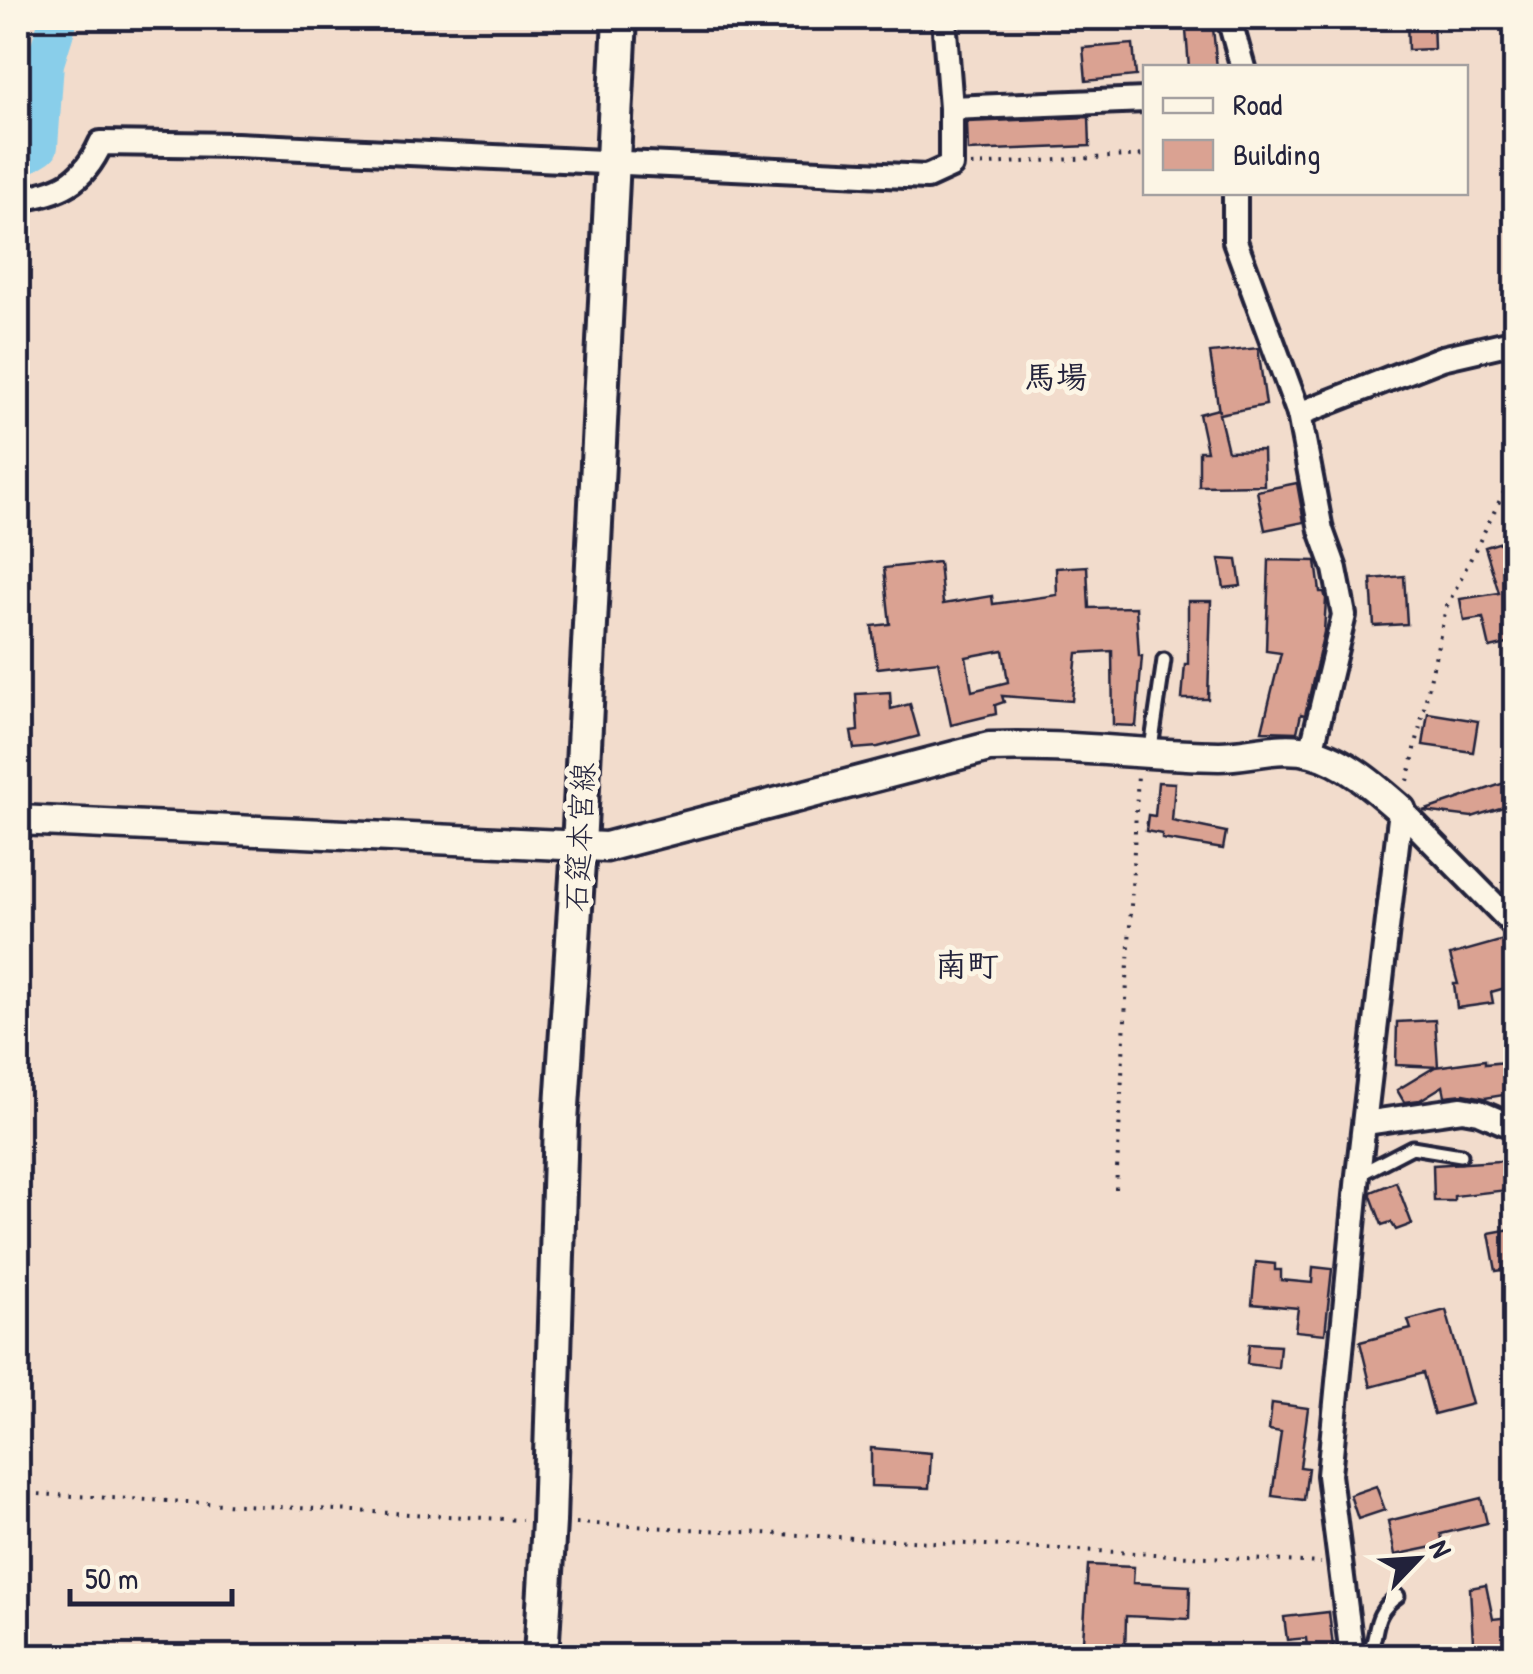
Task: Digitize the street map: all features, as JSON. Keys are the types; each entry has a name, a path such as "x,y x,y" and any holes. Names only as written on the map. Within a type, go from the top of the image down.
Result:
{"main road":[{"name":"石筵本宮線","path":"541,1656 561,1122 579,847 620,18"}],"street":[{"path":"18,200 66,188 92,163 102,142 927,177 951,166 952,108 944,18"},
{"path":"1228,18 1242,65"},
{"path":"952,108 1143,100"},
{"path":"1235,195 1235,242 1299,414 1321,530 1335,569 1344,615 1311,752"},
{"path":"1299,414 1442,358 1516,340"},
{"path":"18,820 606,848 988,746 1040,745 1145,755 1234,756 1281,749 1311,752 1376,788 1516,926"},
{"path":"1352,1656 1329,1475 1358,1175 1401,810"},
{"path":"1365,1123 1462,1110 1479,1112 1516,1128"}],"lane":[{"path":"1145,755 1164,660"},
{"path":"1358,1175 1412,1147 1462,1155"},
{"path":"1364,1656 1371,1650 1381,1610 1398,1596"}],"path":[{"path":"951,166 1143,155"},
{"path":"1401,810 1446,608 1516,468"},
{"path":"1116,1189 1145,755"},
{"path":"18,1493 1338,1564"}],"building":[{"path":"1185,18 1212,18 1217,65 1189,65"},
{"path":"1407,18 1433,18 1434,49 1408,50"},
{"path":"1133,44 1136,76 1086,81 1083,48"},
{"path":"1089,117 1090,146 968,151 967,122"},
{"path":"1258,348 1266,405 1219,414 1228,451 1263,450 1264,485 1199,486 1199,451 1207,451 1199,414 1218,409 1219,412 1210,353"},
{"path":"1297,483 1304,522 1265,530 1257,491"},
{"path":"1511,539 1516,551 1516,642 1490,648 1483,618 1464,621 1460,599 1499,593 1485,547"},
{"path":"1219,559 1237,560 1241,586 1224,588"},
{"path":"1269,560 1316,561 1320,592 1324,592 1326,599 1324,632 1305,715 1301,714 1297,732 1262,731 1281,653 1266,651"},
{"path":"939,562 943,604 992,596 993,604 1057,595 1056,568 1087,566 1089,608 1136,607 1142,656 1136,726 1113,725 1112,651 1077,653 1072,701 1002,696 1004,702 995,705 996,714 951,725 938,661 877,668 872,626 890,624 884,568","holes":["1003,650 1008,682 972,691 966,657"]},
{"path":"1404,576 1407,624 1374,626 1371,579"},
{"path":"1188,601 1211,601 1208,699 1182,699 1188,664"},
{"path":"890,692 891,709 910,704 919,736 854,749 851,732 858,731 856,694"},
{"path":"1428,713 1478,721 1473,752 1423,745"},
{"path":"1516,779 1516,803 1472,817 1423,811"},
{"path":"1158,782 1175,783 1172,821 1226,832 1223,849 1162,839 1162,834 1146,831 1148,815 1155,816"},
{"path":"1507,939 1516,942 1516,985 1491,992 1493,1003 1457,1008 1454,984 1458,984 1450,955"},
{"path":"1435,1020 1438,1067 1396,1065 1397,1022"},
{"path":"1485,1060 1485,1064 1516,1061 1516,1093 1485,1098 1445,1096 1443,1086 1420,1100 1404,1102 1397,1090 1435,1067"},
{"path":"1516,1160 1516,1189 1434,1201 1433,1165"},
{"path":"1396,1182 1412,1224 1396,1230 1391,1222 1382,1225 1371,1192"},
{"path":"1511,1229 1516,1268 1496,1271 1489,1233"},
{"path":"1256,1262 1275,1264 1275,1270 1281,1270 1281,1280 1312,1283 1313,1267 1332,1269 1325,1334 1295,1331 1298,1308 1252,1304"},
{"path":"1446,1310 1472,1404 1434,1414 1423,1373 1371,1387 1360,1342 1411,1329 1408,1320"},
{"path":"1249,1344 1280,1346 1278,1368 1247,1364"},
{"path":"1272,1403 1308,1408 1300,1467 1308,1468 1304,1500 1272,1496 1281,1432 1269,1430"},
{"path":"871,1448 931,1453 929,1488 871,1486"},
{"path":"1376,1486 1385,1510 1358,1519 1350,1495"},
{"path":"1481,1498 1487,1523 1441,1534 1443,1545 1395,1555 1388,1521"},
{"path":"1088,1565 1134,1567 1133,1583 1190,1586 1189,1619 1126,1616 1125,1656 1082,1656"},
{"path":"1486,1585 1493,1619 1511,1617 1514,1656 1479,1656 1473,1642 1470,1588"},
{"path":"1329,1612 1334,1656 1308,1656 1306,1638 1287,1640 1284,1617"}],"waterway":[{"path":"18,159 39,146 45,63 59,18"}],"district":[{"name":"馬場","path":"1056,376"},
{"name":"南町","path":"967,964"}]}
